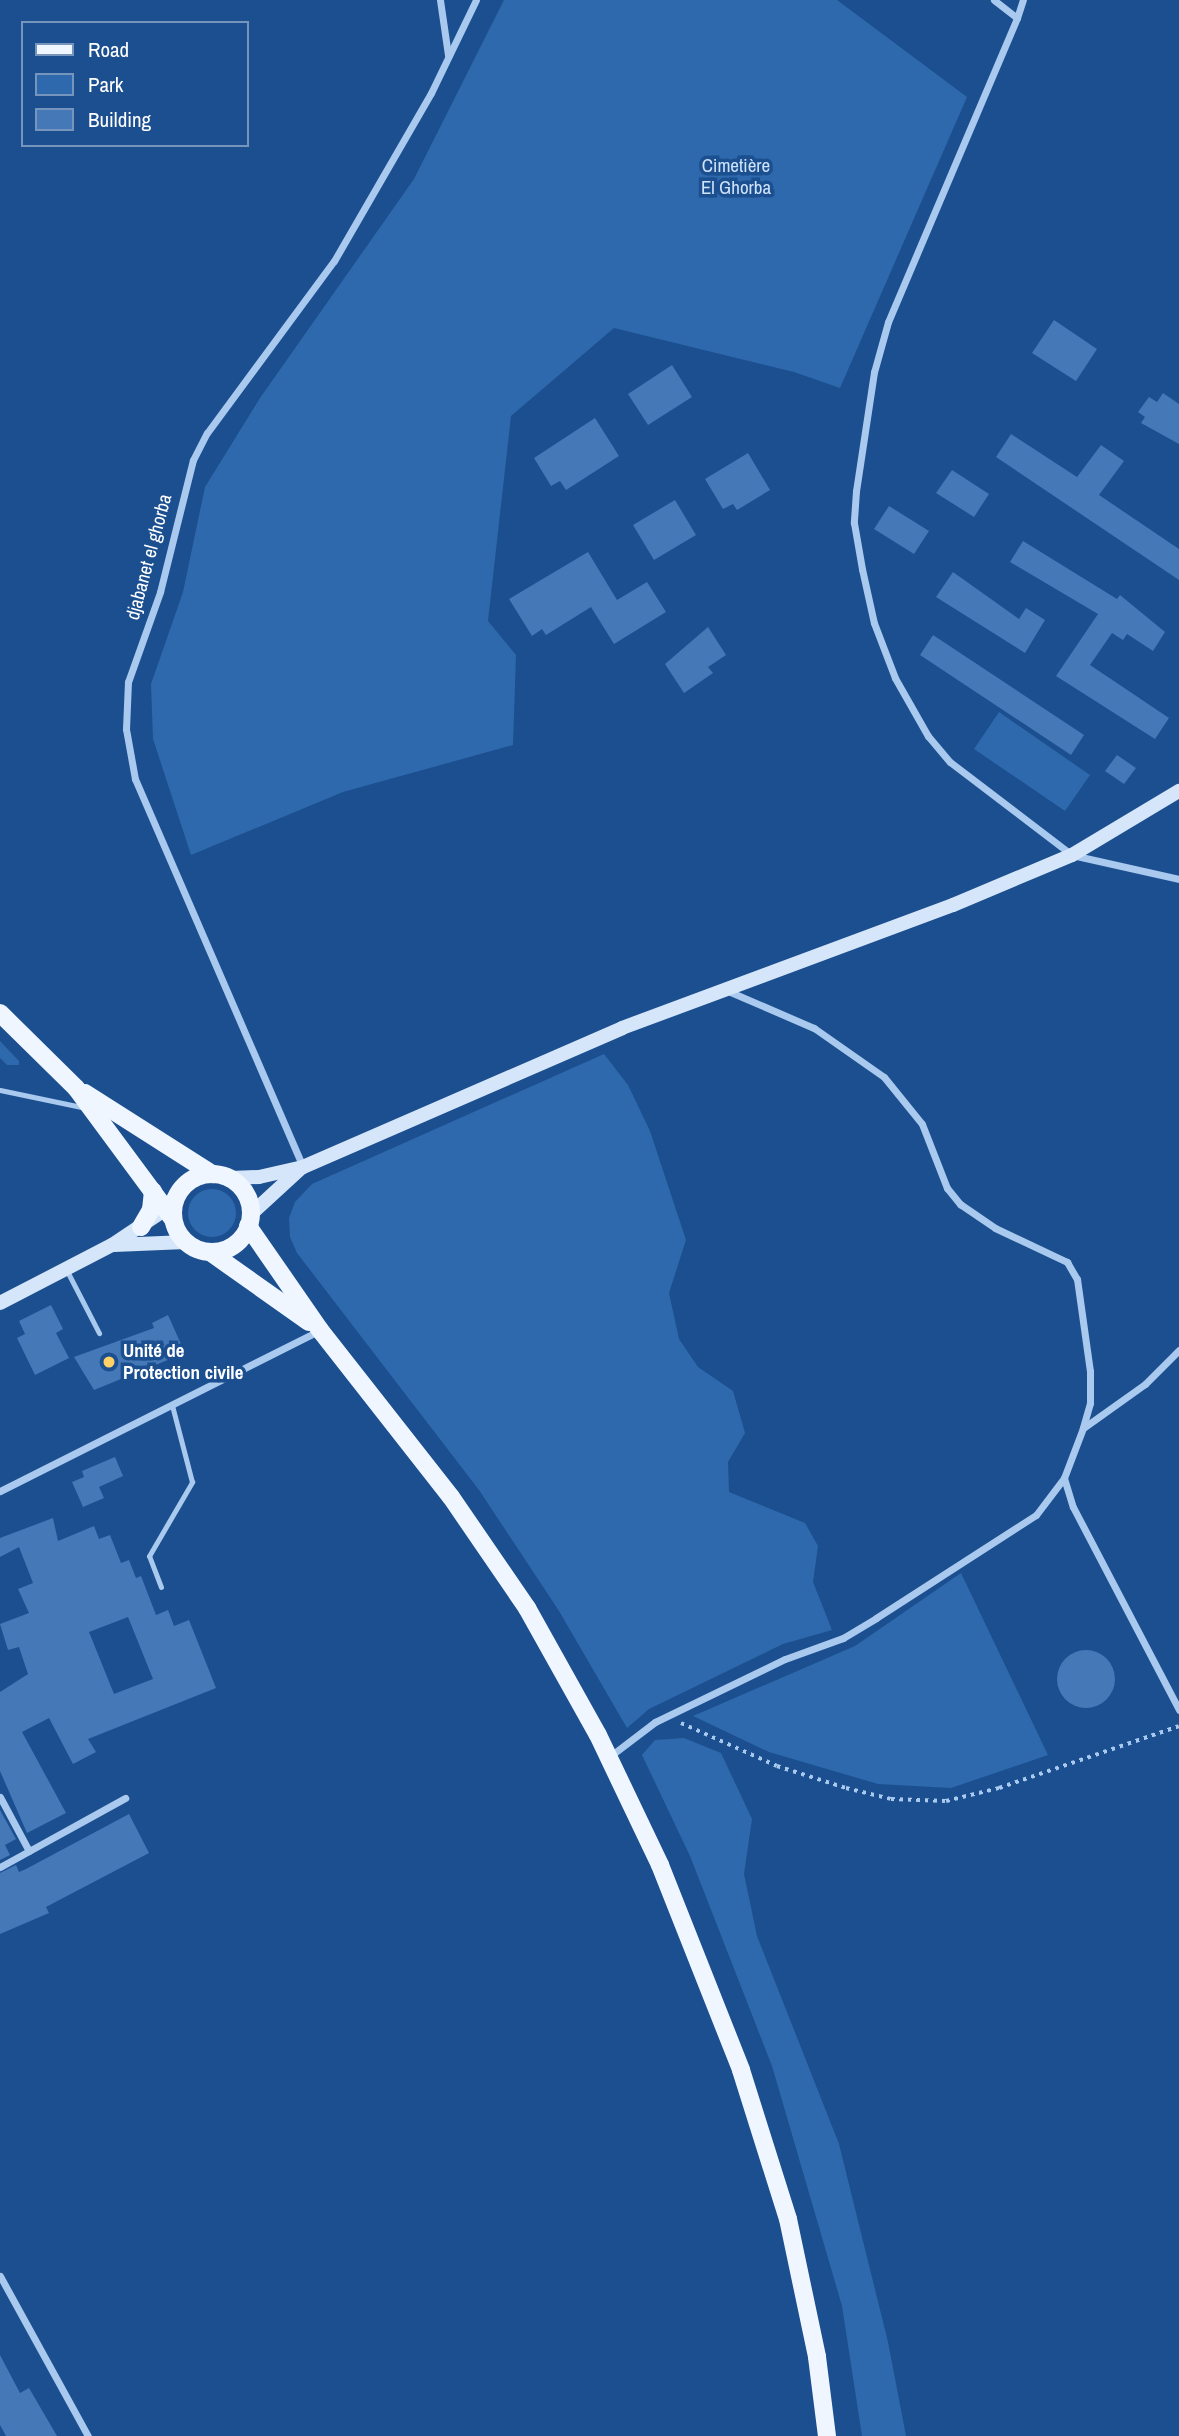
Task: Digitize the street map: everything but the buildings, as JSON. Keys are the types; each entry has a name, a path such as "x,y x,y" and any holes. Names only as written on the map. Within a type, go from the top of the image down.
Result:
{"main road":[{"path":"0,1303 170,1214 177,1194 192,1179 221,1176 259,1177 303,1167 622,1028 1073,855 1179,791"},
{"path":"0,1013 76,1087 170,1214 186,1242"},
{"path":"76,1087 246,1193 250,1220 320,1330 451,1497 519,1597 608,1757 660,1866 741,2070 789,2219 817,2357 827,2436"},
{"path":"210,1252 233,1245 250,1220 303,1167"},
{"path":"141,1227 151,1210 153,1191"},
{"path":"112,1245 186,1242 210,1252 320,1330"}],"street":[{"path":"440,0 449,56"},
{"name":"djabanet el ghorba","path":"303,1167 135,779 125,729 128,682 160,592 192,460 207,433 334,261 449,56 476,0"},
{"path":"994,0 1017,18"},
{"path":"1023,0 888,322 874,372 854,523 874,623 895,678 928,736 984,791 1073,855 1179,879"},
{"path":"608,1757 655,1722 785,1659 843,1638 1036,1515 1064,1478 1090,1403 1090,1371 1077,1279 1067,1262 995,1228 960,1205 947,1188 922,1124 884,1077 814,1028 725,990"},
{"path":"0,1491 320,1330"},
{"path":"1083,1427 1145,1384 1179,1350"},
{"path":"1064,1478 1073,1507 1179,1710"},
{"path":"0,1797 29,1851"},
{"path":"0,1867 125,1798"},
{"path":"0,2276 88,2436"}],"lane":[{"path":"0,1090 93,1110"},
{"path":"66,1269 99,1333"},
{"path":"161,1587 149,1556 192,1482 172,1405"}],"path":[{"path":"655,1722 678,1722 777,1766 846,1788 891,1799 946,1801 999,1788 1179,1726"}],"green space":[{"name":"Cimetière El Ghorba","path":"504,0 837,0 967,97 840,388 794,372 614,328 511,416 488,621 516,655 513,745 343,792 191,855 153,739 151,684 183,592 205,487 260,398 414,179"},
{"path":"999,712 1090,775 1065,811 974,749"},
{"path":"0,1041 19,1061 19,1065 7,1065 0,1058"},
{"path":"604,1054 628,1085 650,1131 686,1240 669,1293 679,1339 698,1367 733,1391 745,1433 728,1462 729,1492 805,1523 818,1546 813,1582 832,1630 783,1644 649,1709 627,1728 559,1611 479,1490 297,1253 290,1237 289,1218 295,1202 312,1184"},
{"path":"212,1189 229,1196 236,1213 229,1230 212,1237 195,1230 188,1213 195,1196"},
{"path":"961,1573 1048,1755 951,1788 878,1784 769,1752 693,1716 855,1646"},
{"path":"684,1738 721,1753 752,1819 744,1874 757,1936 839,2144 888,2342 906,2436 862,2436 842,2306 772,2066 690,1856 642,1755 655,1740"}],"place":[{"name":"Unité de Protection civile","path":"109,1362"}]}
